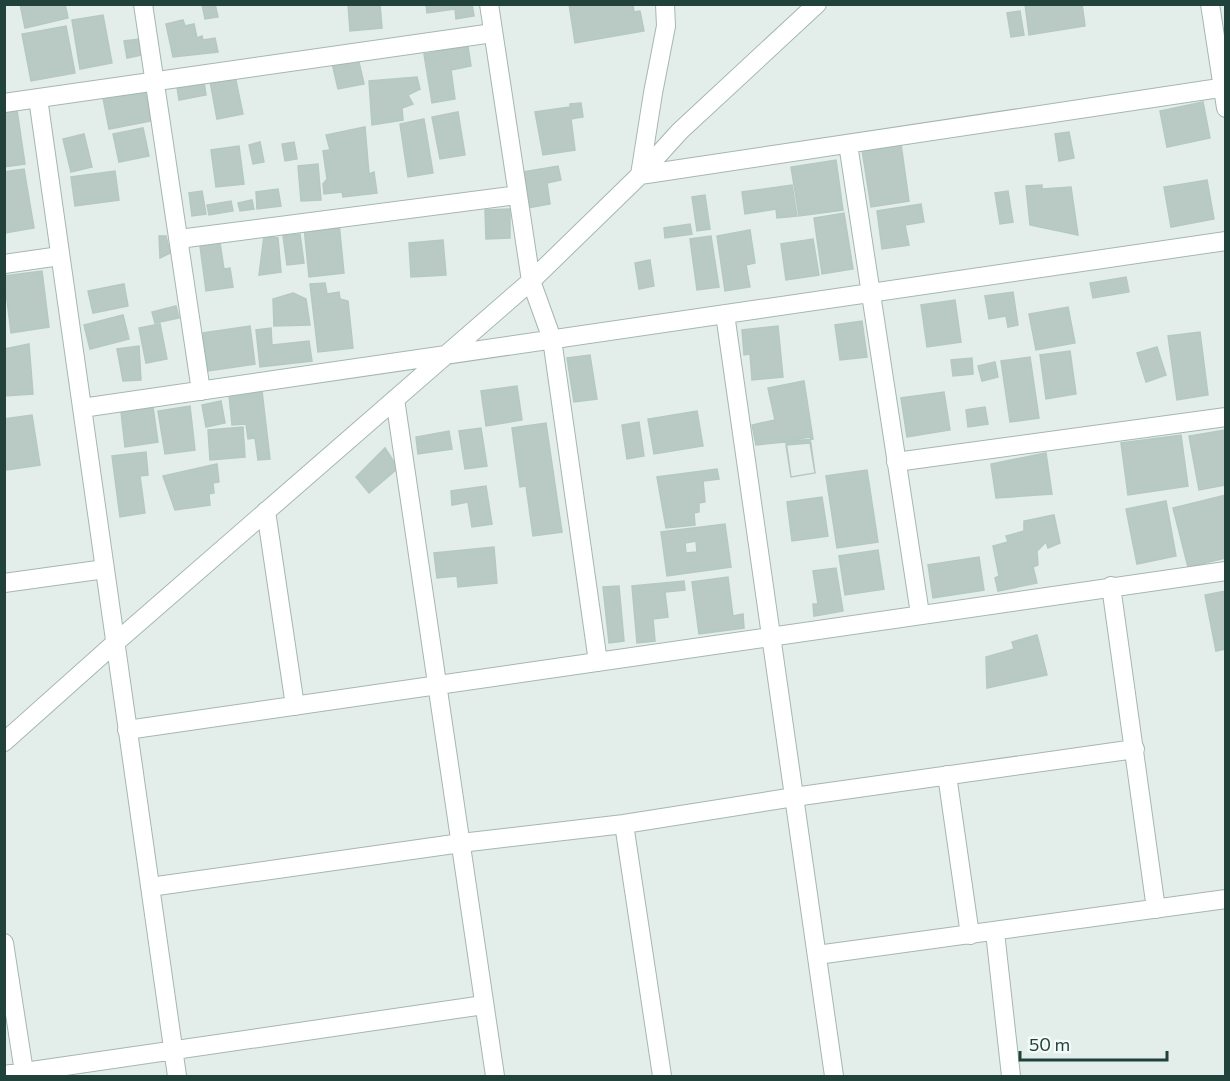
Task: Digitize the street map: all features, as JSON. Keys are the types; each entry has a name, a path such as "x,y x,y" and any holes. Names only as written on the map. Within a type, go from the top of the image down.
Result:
{"street":[{"path":"143,4 201,390"},
{"path":"489,4 531,281 552,339 598,662"},
{"path":"640,175 666,26 665,4"},
{"path":"4,742 531,281 640,175 680,131 817,4"},
{"path":"1210,4 1226,108"},
{"path":"4,103 493,33"},
{"path":"640,175 1224,88"},
{"path":"38,98 177,1077"},
{"path":"848,144 920,614"},
{"path":"179,239 518,195"},
{"path":"82,408 1226,241"},
{"path":"4,264 60,256"},
{"path":"725,314 834,1077"},
{"path":"395,399 495,1077"},
{"path":"896,462 1226,417"},
{"path":"266,511 295,706"},
{"path":"4,582 105,569"},
{"path":"127,730 1226,571"},
{"path":"1111,586 1156,909"},
{"path":"150,887 461,843 624,824 794,797 1135,749"},
{"path":"947,775 970,935"},
{"path":"624,824 662,1077"},
{"path":"817,955 1226,899"},
{"path":"995,932 1011,1077"},
{"path":"4,944 24,1072"},
{"path":"4,1075 484,1005"}],"building":[{"path":"20,4 65,4 68,18 25,28"},
{"path":"202,4 215,4 218,17 205,19"},
{"path":"348,4 380,4 382,28 350,31"},
{"path":"426,4 472,4 474,16 456,19 455,9 427,13"},
{"path":"569,4 633,4 634,12 640,11 644,31 575,43"},
{"path":"1025,4 1082,4 1085,26 1029,35"},
{"path":"1020,11 1024,35 1011,37 1007,13"},
{"path":"103,15 112,63 80,69 72,20"},
{"path":"183,20 185,26 194,24 197,38 202,36 203,40 215,38 218,52 173,57 166,24"},
{"path":"66,26 75,73 31,81 22,34"},
{"path":"139,39 142,55 127,58 124,41"},
{"path":"468,46 471,66 451,70 455,99 432,103 424,54"},
{"path":"358,58 364,84 338,89 332,63"},
{"path":"235,76 243,114 217,119 210,81"},
{"path":"417,77 420,89 408,95 413,104 402,108 403,120 372,125 369,81"},
{"path":"204,82 206,95 179,100 177,87"},
{"path":"145,90 151,121 109,129 103,98"},
{"path":"1203,102 1210,138 1167,147 1160,111"},
{"path":"581,103 583,117 571,119 575,150 543,155 535,112 570,107 570,104"},
{"path":"17,110 25,164 4,167 4,112"},
{"path":"458,112 465,155 440,159 432,117"},
{"path":"424,119 433,173 408,177 400,124"},
{"path":"365,127 369,174 374,172 377,193 343,197 342,192 324,194 323,184 327,179 323,151 330,150 326,135"},
{"path":"143,128 149,156 119,162 113,134"},
{"path":"1069,132 1074,158 1059,161 1055,134"},
{"path":"84,134 92,167 71,172 63,139"},
{"path":"260,142 264,162 253,164 249,145"},
{"path":"294,142 297,159 285,161 282,144"},
{"path":"901,144 909,201 871,207 862,150"},
{"path":"239,146 244,184 216,187 211,150"},
{"path":"836,160 843,210 799,216 791,167"},
{"path":"318,164 321,200 301,201 298,166"},
{"path":"558,166 561,180 547,183 550,204 528,208 522,172"},
{"path":"24,169 34,228 4,233 4,172"},
{"path":"115,171 119,200 75,206 71,177"},
{"path":"1207,180 1214,219 1171,227 1164,187"},
{"path":"792,185 797,216 777,218 776,209 745,214 742,192"},
{"path":"1042,185 1042,189 1071,187 1078,235 1030,225 1026,186"},
{"path":"278,189 281,206 257,209 256,192"},
{"path":"202,191 206,214 192,216 189,193"},
{"path":"1008,191 1013,222 1000,224 995,193"},
{"path":"705,195 710,229 697,231 692,197"},
{"path":"252,200 254,209 240,211 238,203"},
{"path":"231,201 233,211 209,215 207,205"},
{"path":"921,204 924,222 905,225 909,245 882,249 877,211"},
{"path":"510,209 510,238 486,239 485,210"},
{"path":"844,213 853,269 822,274 814,218"},
{"path":"339,223 344,273 309,277 304,227"},
{"path":"690,224 692,234 665,238 664,228"},
{"path":"750,230 755,263 746,265 750,287 725,291 717,236"},
{"path":"300,234 304,263 287,265 283,236"},
{"path":"159,236 166,236 170,253 160,258"},
{"path":"264,236 278,238 281,272 259,275"},
{"path":"711,236 719,287 697,290 690,239"},
{"path":"813,239 819,275 786,280 781,244"},
{"path":"443,240 446,275 411,277 409,243"},
{"path":"220,243 224,269 230,268 233,287 206,291 200,246"},
{"path":"650,260 654,286 639,289 635,263"},
{"path":"42,271 49,327 11,333 4,276"},
{"path":"1126,277 1129,292 1093,298 1090,283"},
{"path":"325,283 327,294 339,292 340,299 348,301 353,348 318,352 310,284"},
{"path":"124,284 128,306 93,313 88,291"},
{"path":"1013,292 1018,325 1008,327 1006,316 989,319 985,296"},
{"path":"293,293 306,299 310,325 274,326 273,299"},
{"path":"955,300 961,342 927,347 921,305"},
{"path":"176,306 179,318 155,323 152,312"},
{"path":"1068,307 1075,343 1036,350 1029,314"},
{"path":"123,315 129,339 90,349 84,325"},
{"path":"862,321 867,357 840,360 835,325"},
{"path":"160,324 167,359 146,363 139,328"},
{"path":"250,326 255,364 208,371 203,333"},
{"path":"778,326 783,377 752,380 750,354 744,355 742,330"},
{"path":"271,328 272,345 309,341 312,361 260,367 256,330"},
{"path":"1200,332 1208,395 1177,400 1168,336"},
{"path":"29,344 33,394 4,396 4,349"},
{"path":"139,346 141,380 123,381 117,349"},
{"path":"1157,347 1166,375 1146,382 1137,353"},
{"path":"1070,351 1076,394 1046,399 1040,355"},
{"path":"590,355 597,399 574,402 567,358"},
{"path":"1030,357 1039,418 1010,422 1001,361"},
{"path":"972,358 973,374 953,376 951,360"},
{"path":"995,362 998,377 982,381 978,366"},
{"path":"804,381 813,439 756,445 752,425 775,420 768,388"},
{"path":"517,386 522,420 486,426 481,391"},
{"path":"262,391 270,459 258,460 255,438 248,439 246,424 232,425 229,395"},
{"path":"944,392 950,430 907,437 901,398"},
{"path":"221,401 225,423 206,427 202,405"},
{"path":"190,406 195,450 165,454 158,411"},
{"path":"153,407 158,442 125,447 121,412"},
{"path":"985,407 988,424 968,427 966,410"},
{"path":"697,411 703,446 654,454 648,419"},
{"path":"32,415 40,465 7,470 4,456 4,419"},
{"path":"639,422 644,456 627,459 622,425"},
{"path":"546,423 562,532 533,536 526,486 520,487 512,428"},
{"path":"243,427 245,457 210,460 208,430"},
{"path":"481,428 487,466 465,469 459,431"},
{"path":"1226,430 1226,485 1199,490 1189,436"},
{"path":"449,431 452,449 418,454 416,437"},
{"path":"1181,435 1188,486 1128,495 1121,443"},
{"path":"810,437 815,473 791,477 786,441"},
{"path":"810,443 815,473 791,477 786,445"},
{"path":"385,448 398,468 369,493 356,477"},
{"path":"146,452 148,475 140,476 145,513 120,517 112,456"},
{"path":"1046,453 1052,494 996,498 991,464"},
{"path":"217,464 219,482 213,483 214,493 209,494 210,505 175,510 163,476"},
{"path":"717,469 719,479 703,481 705,502 699,503 699,512 694,513 695,525 666,528 657,477"},
{"path":"867,470 878,542 837,548 826,476"},
{"path":"486,486 492,524 472,527 468,502 452,505 451,491"},
{"path":"1226,495 1226,558 1188,567 1173,508"},
{"path":"822,497 828,536 792,541 787,502"},
{"path":"1166,501 1176,556 1137,564 1126,509"},
{"path":"1054,515 1060,543 1048,548 1046,542 1037,551 1038,565 1033,567 1037,583 998,591 995,578 999,576 993,546 1008,542 1006,536 1024,531 1024,521"},
{"path":"725,524 731,567 667,576 661,532","holes":["696,541 697,552 686,553 685,543"]},
{"path":"494,547 497,583 458,587 457,576 437,578 434,553"},
{"path":"878,550 884,589 845,595 839,556"},
{"path":"979,557 984,590 933,598 928,565"},
{"path":"836,568 843,611 814,616 813,604 818,604 813,571"},
{"path":"728,577 733,616 743,614 744,628 699,634 692,582"},
{"path":"684,581 685,590 665,592 668,617 653,619 655,641 637,643 632,586"},
{"path":"619,586 624,641 609,643 603,587"},
{"path":"1226,591 1226,649 1216,651 1205,595"},
{"path":"1037,635 1047,675 987,688 986,657 1014,649 1012,642"}]}
